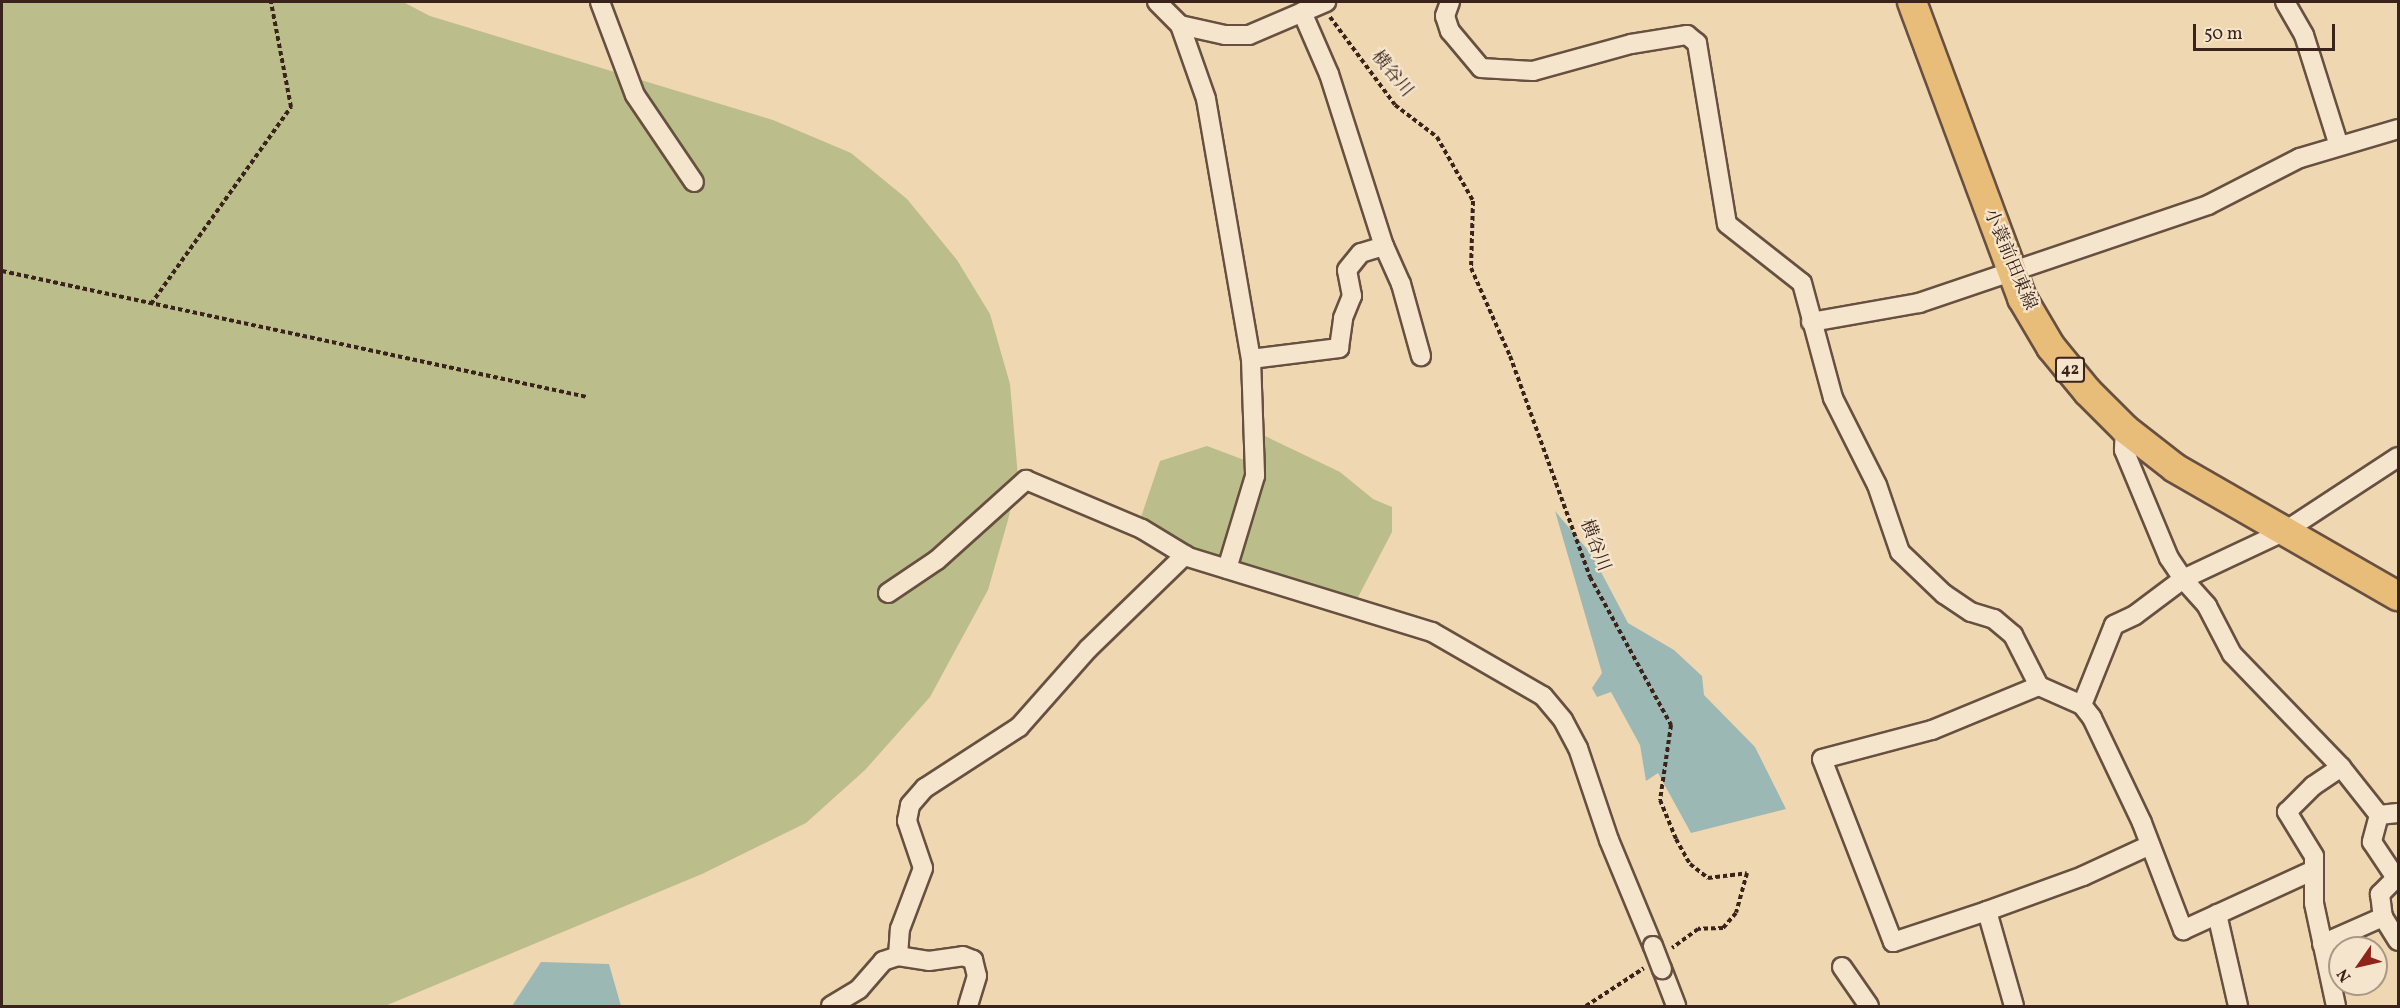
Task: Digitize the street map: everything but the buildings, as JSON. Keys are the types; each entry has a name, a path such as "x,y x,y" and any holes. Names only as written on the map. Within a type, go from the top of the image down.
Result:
{"main road":[{"name":"小蓑前田東線","path":"1912,2 2010,270 2051,347 2125,429 2175,468 2398,596"}],"street":[{"path":"600,2 635,95 694,182"},
{"path":"1157,2 1180,25 1206,99 1251,359 1255,476 1227,569"},
{"path":"1450,2 1445,16 1450,31 1481,68 1533,72 1631,44 1687,36 1697,43 1727,225 1802,283 1833,398 1876,485 1900,552 1944,594 1971,612 1994,619 2013,635 2040,686 2082,705 2097,729 2150,845 2182,930 2314,870"},
{"path":"2284,2 2304,35 2339,146"},
{"path":"1180,25 1225,35 1249,35 1315,6 1329,74 1384,246 1401,284 1421,356"},
{"path":"1811,322 1919,303 2010,270 2208,205 2300,158 2398,129"},
{"path":"1251,359 1339,348 1343,318 1352,296 1347,270 1361,253 1384,246"},
{"path":"2125,429 2124,450 2169,558 2183,579 2207,606 2232,654 2341,766 2379,815"},
{"path":"2082,705 2114,625 2135,615 2183,579 2285,531 2398,457"},
{"path":"888,593 937,560 1026,480 1142,529 1185,555 1432,632 1543,696 1578,748 1609,840 1676,1006"},
{"path":"897,956 900,929 923,868 907,822 910,805 925,788 1019,727 1088,649 1185,555"},
{"path":"2040,686 1932,730 1822,759 1893,942 2083,876 2150,845"},
{"path":"2336,1006 2314,903 2314,856 2287,812 2313,786 2341,766"},
{"path":"2379,815 2398,813"},
{"path":"2379,815 2372,842 2396,878 2380,894 2383,917 2398,941"},
{"path":"1987,911 2014,1006"},
{"path":"2217,914 2238,1006"},
{"path":"2322,944 2383,917"},
{"path":"831,1006 859,989 883,961 897,956 929,961 963,956 972,960 977,976 968,1006"},
{"path":"1842,967 1869,1006"}],"path":[{"path":"151,304 291,107 271,2"},
{"name":"横谷川","path":"1315,6 1395,105 1437,137 1473,201 1471,268 1518,378 1590,577 1671,725 1660,800 1676,839 1690,864 1708,878 1747,873 1736,913 1723,928 1698,929 1586,1006"},
{"path":"2,271 587,397"}],"green space":[{"path":"2,2 403,2 430,16 773,120 851,153 907,199 957,260 990,314 1010,384 1018,477 1008,520 988,590 930,697 865,770 806,823 702,874 385,1006 2,1006"},
{"path":"1265,436 1340,472 1373,499 1392,507 1392,532 1355,603 1189,551 1139,523 1160,461 1207,446 1263,467"}],"water":[{"path":"1555,511 1592,555 1628,623 1674,650 1702,676 1704,695 1755,747 1786,809 1691,833 1658,773 1646,781 1640,745 1611,692 1597,697 1592,688 1602,673"},
{"path":"541,962 609,964 621,1006 512,1006"}]}
